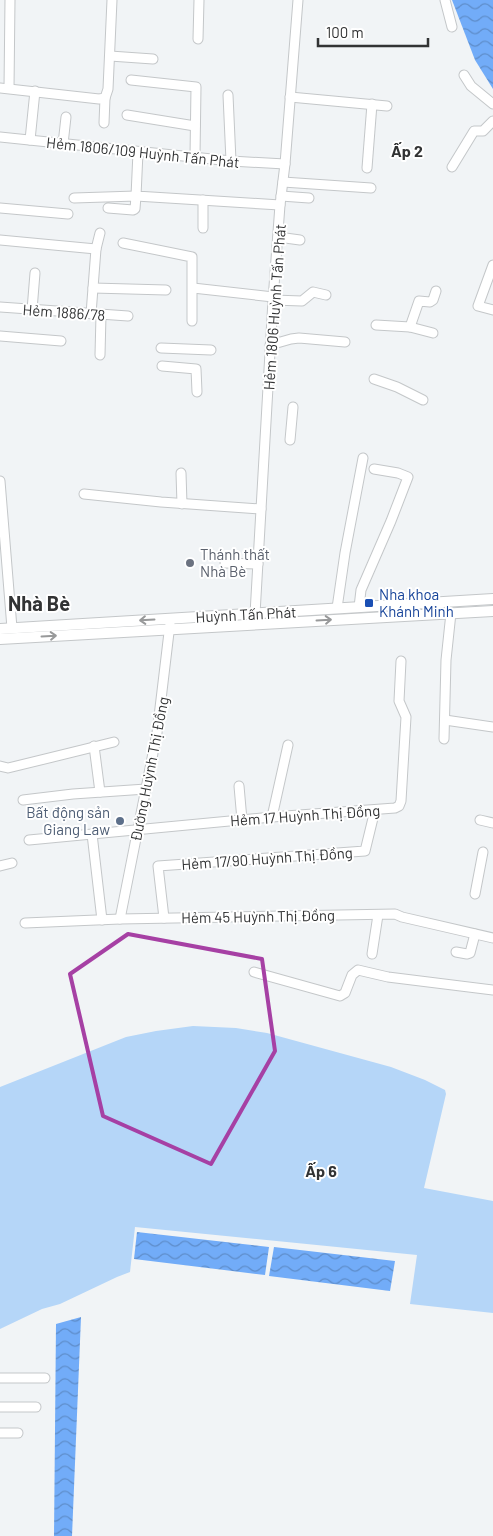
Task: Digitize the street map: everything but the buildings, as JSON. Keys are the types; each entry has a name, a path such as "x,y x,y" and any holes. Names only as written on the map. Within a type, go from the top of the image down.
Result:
{"main road":[{"name":"Huỳnh Tấn Phát","path":"0,639 170,624 255,614 493,600"},
{"name":"Huỳnh Tấn Phát","path":"0,629 493,611"}],"street":[{"path":"10,0 4,88 102,98"},
{"path":"104,123 102,98 108,89 112,0"},
{"path":"198,39 199,0"},
{"name":"Hẻm 1806 Huỳnh Tấn Phát","path":"255,614 273,298 298,0"},
{"path":"446,0 452,27"},
{"path":"110,56 153,59"},
{"path":"464,75 471,86 493,104"},
{"path":"131,80 196,87 195,156"},
{"path":"30,140 35,91"},
{"path":"228,95 231,161"},
{"path":"290,97 387,106"},
{"path":"366,168 372,104"},
{"path":"127,115 196,126"},
{"path":"63,144 66,117"},
{"path":"452,167 474,131 483,132 493,121"},
{"name":"Hẻm 1806/109 Huỳnh Tấn Phát","path":"0,137 231,161 285,164"},
{"path":"108,208 135,209 138,152"},
{"path":"283,182 372,188"},
{"path":"74,198 136,196 280,205"},
{"path":"281,196 309,198"},
{"path":"203,200 203,228"},
{"path":"0,208 68,214"},
{"path":"91,314 96,249 100,233"},
{"path":"278,237 300,240"},
{"path":"0,240 96,249"},
{"path":"122,243 191,256 193,288 192,322"},
{"path":"493,265 478,306 493,310"},
{"path":"32,310 35,273"},
{"path":"93,288 166,290"},
{"path":"193,288 302,301 311,292 326,295"},
{"path":"410,327 419,301 430,302 436,291"},
{"name":"Hẻm 1886/78","path":"0,307 128,316"},
{"path":"100,355 101,315"},
{"path":"376,325 410,327 433,333"},
{"path":"0,336 61,341"},
{"path":"270,345 291,338 345,342"},
{"path":"162,348 211,350"},
{"path":"162,366 196,369 197,392"},
{"path":"374,379 397,387 423,400"},
{"path":"290,440 293,407"},
{"path":"337,608 344,553 363,458"},
{"path":"359,607 361,590 391,521 407,478 407,476 402,474 374,469"},
{"path":"181,473 182,504"},
{"path":"0,482 4,578 12,628"},
{"path":"84,494 182,504 261,509"},
{"path":"226,564 258,564"},
{"path":"444,739 446,660 451,613"},
{"name":"Đường Huỳnh Thị Đồng","path":"120,919 161,710 170,624"},
{"name":"Hẻm 17 Huỳnh Thị Đồng","path":"29,840 272,817 375,810 399,806 401,800 406,717 399,700 401,661"},
{"path":"445,720 493,727"},
{"path":"0,766 8,768 114,742"},
{"path":"272,817 288,745"},
{"path":"94,746 100,792"},
{"path":"239,786 242,820"},
{"path":"22,800 146,789"},
{"name":"Hẻm 17/90 Huỳnh Thị Đồng","path":"164,918 158,866 365,851 375,810"},
{"path":"480,820 493,824"},
{"path":"92,834 102,920"},
{"path":"475,894 483,852"},
{"path":"0,866 12,863"},
{"name":"Hẻm 45 Huỳnh Thị Đồng","path":"25,923 120,919 395,914 493,938"},
{"path":"372,954 378,915"},
{"path":"456,952 470,953 475,934"},
{"path":"254,972 340,996 345,993 352,974 358,970 388,977 493,990"},
{"path":"0,1378 44,1378"},
{"path":"0,1407 36,1407"},
{"path":"0,1433 18,1433"}],"highlighted area":[{"path":"128,934 262,959 275,1051 211,1164 103,1116 70,974"}],"shaded area":[{"path":"193,1026 236,1028 267,1033 391,1067 445,1090 446,1094 424,1188 493,1201 493,1313 410,1304 417,1255 135,1227 130,1272 0,1329 0,1087 126,1037"}],"water":[{"path":"452,0 493,0 493,89 475,60"},
{"path":"137,1232 269,1247 265,1275 134,1259"},
{"path":"274,1247 395,1261 390,1291 269,1276"},
{"path":"81,1317 72,1536 54,1536 56,1324"}],"place":[{"name":"Thánh thất Nhà Bè","path":"190,563"},
{"name":"Nha khoa Khánh Minh","path":"369,603"},
{"name":"Bất động sản Giang Law","path":"120,821"}],"district":[{"name":"Ấp 2","path":"407,150"},
{"name":"Nhà Bè","path":"39,603"},
{"name":"Ấp 6","path":"321,1170"}]}
